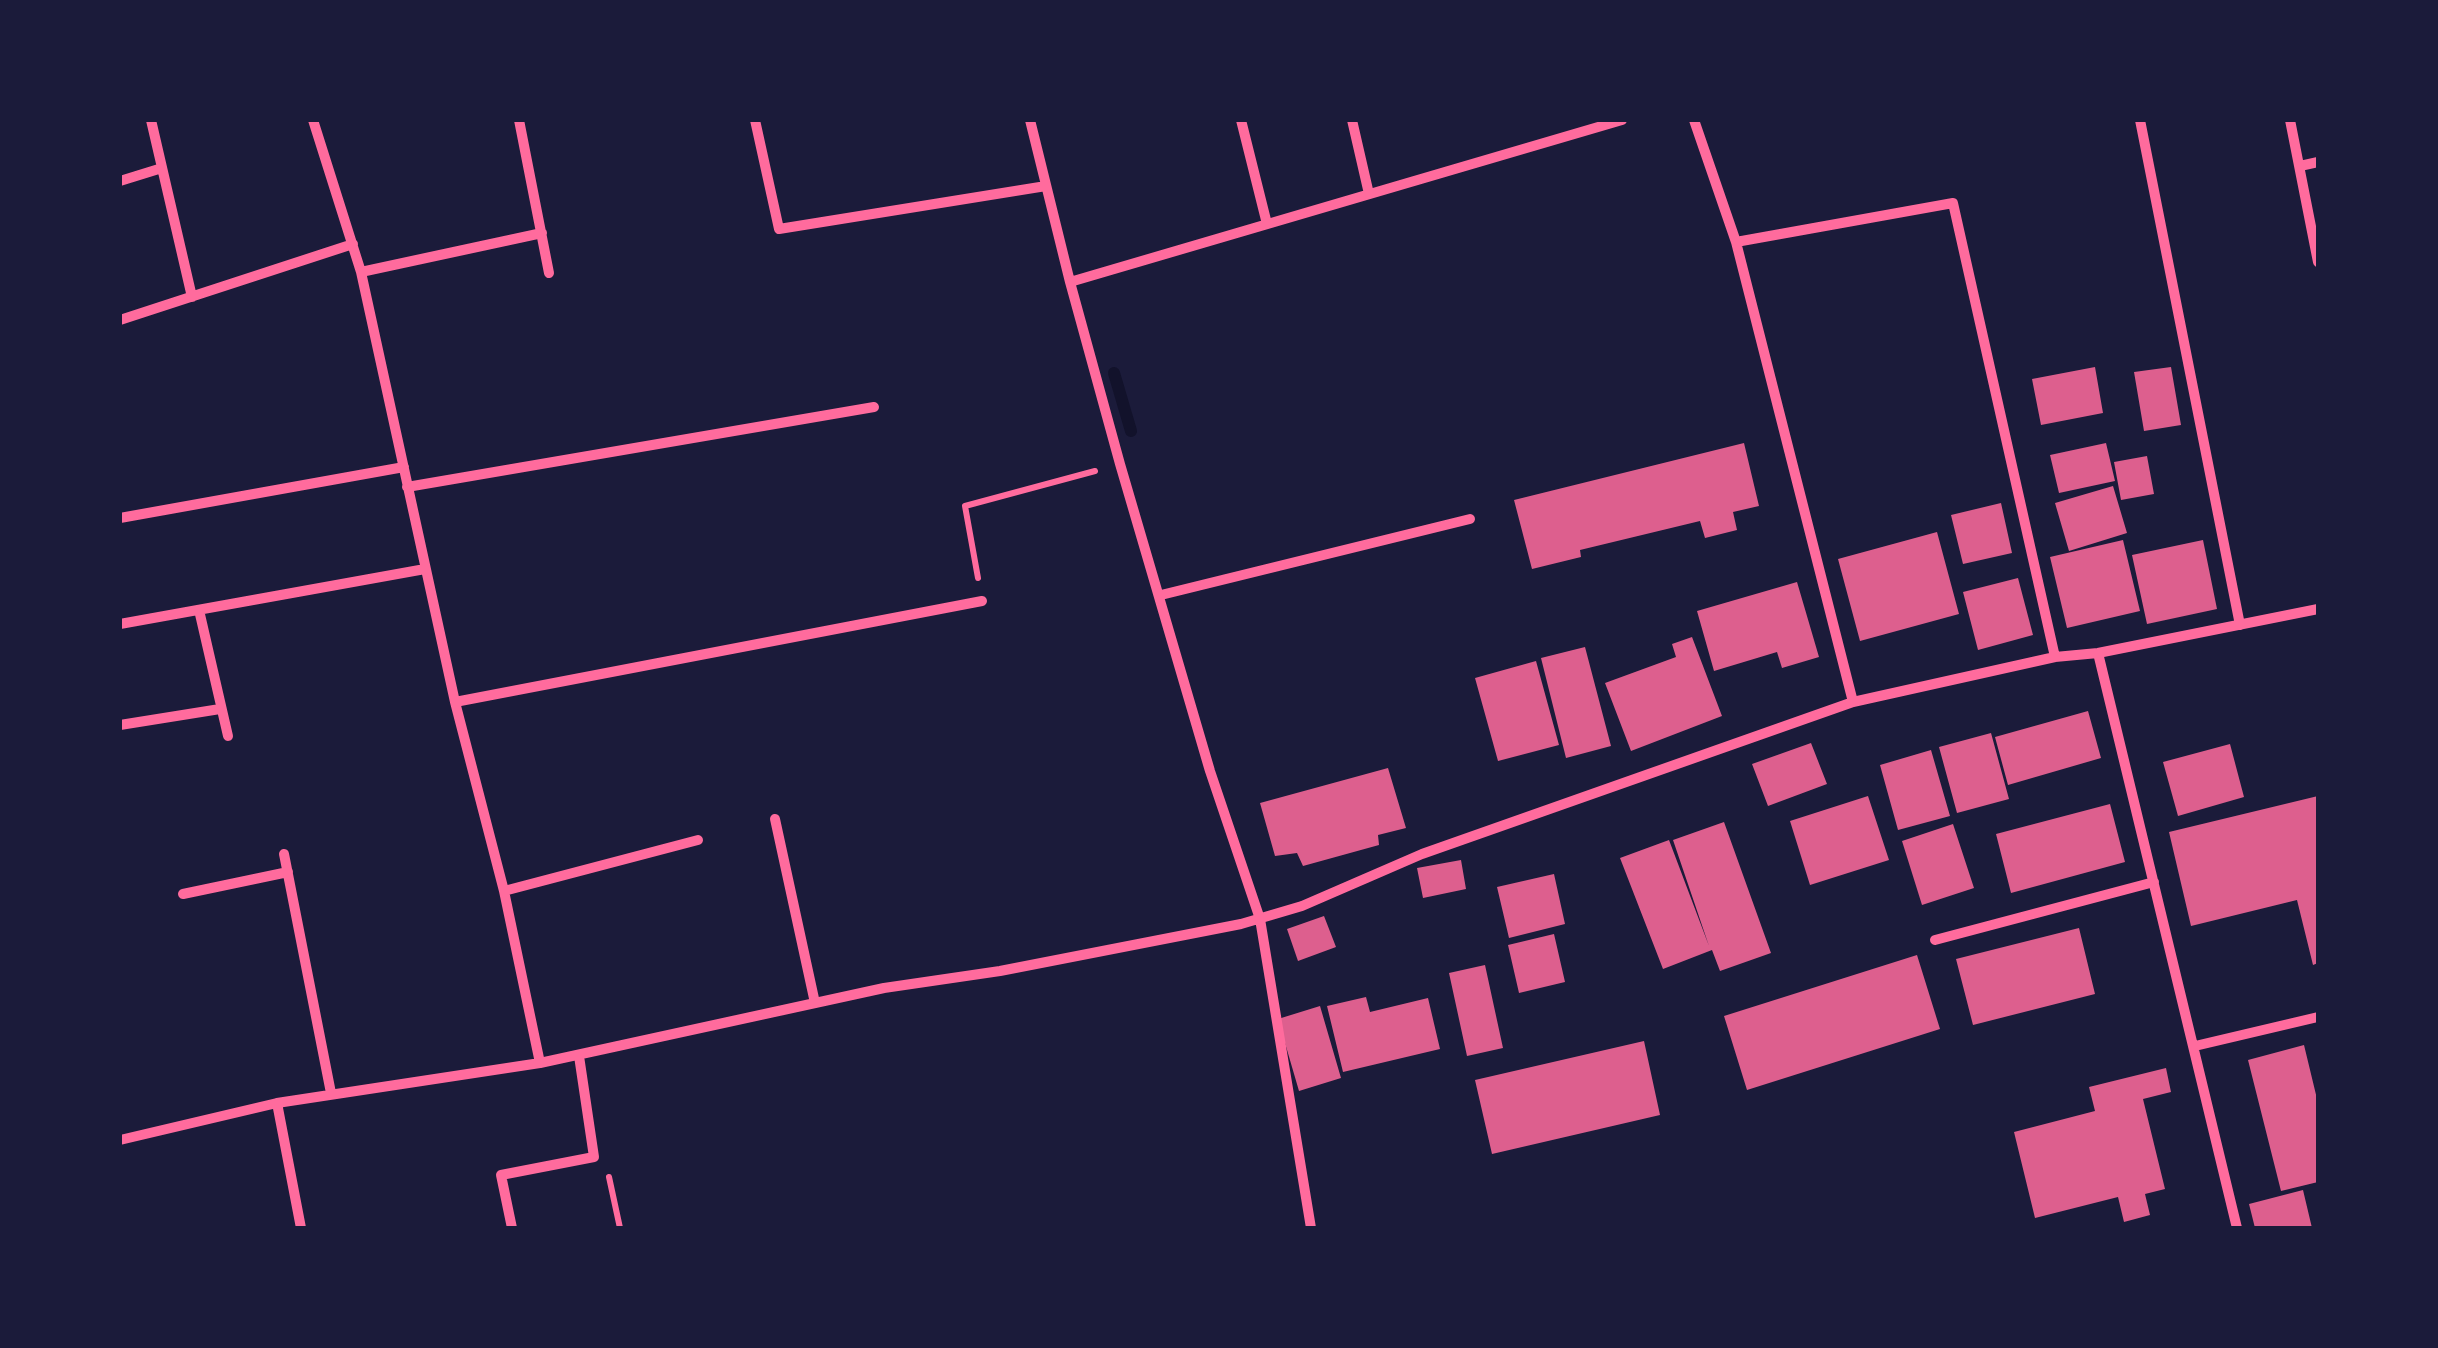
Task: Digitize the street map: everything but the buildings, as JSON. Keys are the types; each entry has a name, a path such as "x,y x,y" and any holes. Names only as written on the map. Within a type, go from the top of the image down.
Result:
{"street":[{"path":"151,120 192,297"},
{"path":"313,120 361,272 425,570 504,892 540,1064"},
{"path":"519,120 549,273"},
{"path":"754,120 780,229 1046,186"},
{"path":"1030,120 1120,464 1210,771 1260,919 1312,1228"},
{"path":"1241,120 1266,224"},
{"path":"1352,120 1369,194"},
{"path":"1070,282 1622,120"},
{"path":"1694,120 1736,242 1853,702"},
{"path":"2140,120 2240,625"},
{"path":"2290,120 2318,262"},
{"path":"2300,166 2318,162"},
{"path":"120,182 162,168"},
{"path":"1736,242 1953,203 2055,657"},
{"path":"361,272 542,233"},
{"path":"120,320 353,244"},
{"path":"407,486 874,406"},
{"path":"120,518 404,467"},
{"path":"1161,595 1470,520"},
{"path":"120,624 425,570"},
{"path":"455,702 982,600"},
{"path":"120,1140 331,1093 540,1064 884,988 1000,972 1260,919 1302,906 1422,854 1853,702 2055,657 2098,653 2318,609"},
{"path":"198,610 228,736"},
{"path":"2098,653 2237,1228"},
{"path":"120,725 220,709"},
{"path":"775,819 816,1003"},
{"path":"504,892 698,840"},
{"path":"284,854 331,1093"},
{"path":"183,894 288,872"},
{"path":"1934,940 2154,882"},
{"path":"2194,1046 2318,1017"},
{"path":"512,1228 501,1175 594,1157 579,1056"},
{"path":"276,1104 300,1228"}],"path":[{"path":"982,600 966,506 1120,464"}],"waterway":[{"path":"1114,373 1131,431"}]}
